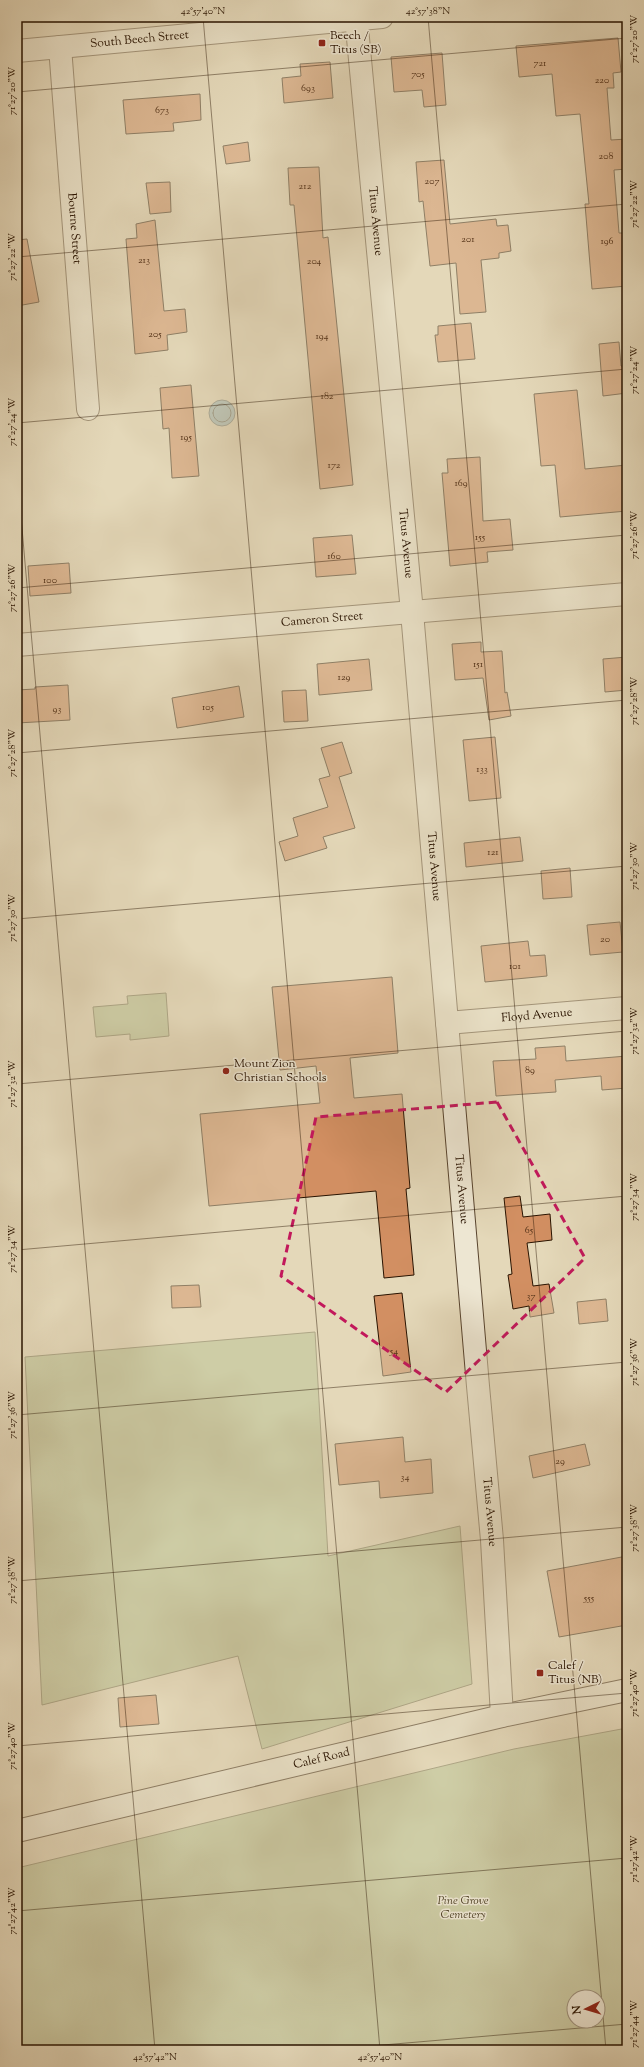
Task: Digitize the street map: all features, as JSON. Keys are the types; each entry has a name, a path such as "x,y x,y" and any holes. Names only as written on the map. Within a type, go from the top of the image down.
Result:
{"street":[{"name":"South Beech Street","path":"17,51 356,18 382,17"},
{"name":"Titus Avenue","path":"356,18 412,612 491,1532 502,1716"},
{"name":"Bourne Street","path":"60,47 88,409"},
{"name":"Cameron Street","path":"17,645 627,594"},
{"name":"Floyd Avenue","path":"447,1023 627,1008"},
{"name":"Calef Road","path":"17,1831 502,1716 627,1690"}],"highlighted area":[{"path":"497,1102 585,1258 446,1392 281,1276 316,1117"}],"green space":[{"path":"166,993 169,1036 130,1040 130,1034 96,1037 93,1007 128,1004 127,996"},
{"path":"315,1332 328,1556 460,1526 472,1684 262,1749 238,1656 42,1705 25,1357"},
{"name":"Pine Grove Cemetery","path":"627,1728 627,2050 17,2050 17,1868 514,1749"}],"water":[{"path":"222,400 231,404 235,413 231,422 222,426 213,422 209,413 213,404"}],"building":[{"path":"618,38 621,72 613,73 614,88 607,88 611,140 627,139 627,169 614,170 619,233 626,233 627,286 592,289 585,204 589,204 580,114 556,116 552,74 519,77 516,46"},
{"path":"442,53 446,105 424,107 422,90 394,92 391,57"},
{"path":"330,62 333,98 284,103 282,78 301,76 300,64"},
{"path":"200,94 201,120 173,123 174,131 126,134 123,100"},
{"path":"248,142 250,161 226,164 223,146"},
{"path":"444,160 450,224 496,219 497,226 508,225 511,251 499,253 499,258 481,260 486,312 460,314 456,263 430,266 423,201 419,202 416,162"},
{"path":"319,167 323,238 328,237 353,485 320,489 294,205 290,205 288,168"},
{"path":"170,182 171,212 150,214 146,183"},
{"path":"155,220 164,311 185,309 187,332 167,335 168,350 135,354 126,239 137,238 136,224"},
{"path":"27,239 39,302 17,306 17,240"},
{"path":"471,323 475,359 438,362 435,335 438,335 438,326"},
{"path":"619,342 621,366 627,366 627,393 603,396 599,344"},
{"path":"191,385 199,476 172,478 169,428 163,429 160,388"},
{"path":"577,390 585,469 627,465 627,511 560,517 555,465 541,466 534,394"},
{"path":"480,457 483,521 510,519 513,550 487,552 488,562 450,566 442,473 448,473 447,459"},
{"path":"352,535 356,574 316,577 313,538"},
{"path":"69,563 71,593 30,596 28,566"},
{"path":"481,642 481,652 502,651 505,693 507,692 511,716 489,720 483,678 455,680 452,644"},
{"path":"627,657 627,690 605,692 603,659"},
{"path":"369,659 372,690 319,695 317,664"},
{"path":"68,685 70,720 17,723 17,690 35,689 35,687"},
{"path":"239,686 244,717 177,728 172,698"},
{"path":"306,690 308,721 284,722 282,691"},
{"path":"495,737 501,798 469,801 463,740"},
{"path":"342,742 352,773 339,777 355,828 323,837 327,848 285,861 279,842 298,836 293,818 328,807 319,779 330,776 321,748"},
{"path":"520,837 523,861 466,867 464,843"},
{"path":"570,868 572,897 543,899 541,871"},
{"path":"620,922 623,952 590,955 587,925"},
{"path":"528,941 530,956 545,955 547,976 485,982 481,946"},
{"name":"Mount Zion Christian Schools","path":"392,977 398,1053 350,1058 354,1098 402,1094 410,1188 406,1189 414,1275 384,1278 376,1191 209,1206 200,1114 320,1103 316,1066 280,1070 272,987"},
{"path":"565,1046 566,1061 627,1056 627,1088 602,1090 601,1076 555,1080 556,1092 496,1096 493,1061 536,1059 535,1048"},
{"path":"520,1196 523,1217 550,1214 552,1240 527,1243 533,1286 549,1284 554,1313 530,1317 529,1306 513,1309 508,1275 512,1274 504,1198"},
{"path":"199,1285 201,1307 172,1308 171,1286"},
{"path":"402,1293 411,1372 383,1376 374,1296"},
{"path":"606,1299 608,1321 579,1324 577,1302"},
{"path":"403,1437 405,1462 431,1459 433,1493 380,1498 379,1481 339,1485 335,1444"},
{"path":"585,1444 590,1465 533,1478 529,1456"},
{"path":"627,1556 627,1625 559,1637 547,1571"},
{"path":"156,1695 159,1724 120,1727 118,1698"}],"place":[{"name":"Beech / Titus (SB)","path":"322,43"},
{"name":"Mount Zion Christian Schools","path":"226,1071"},
{"name":"Calef / Titus (NB)","path":"540,1673"}]}
